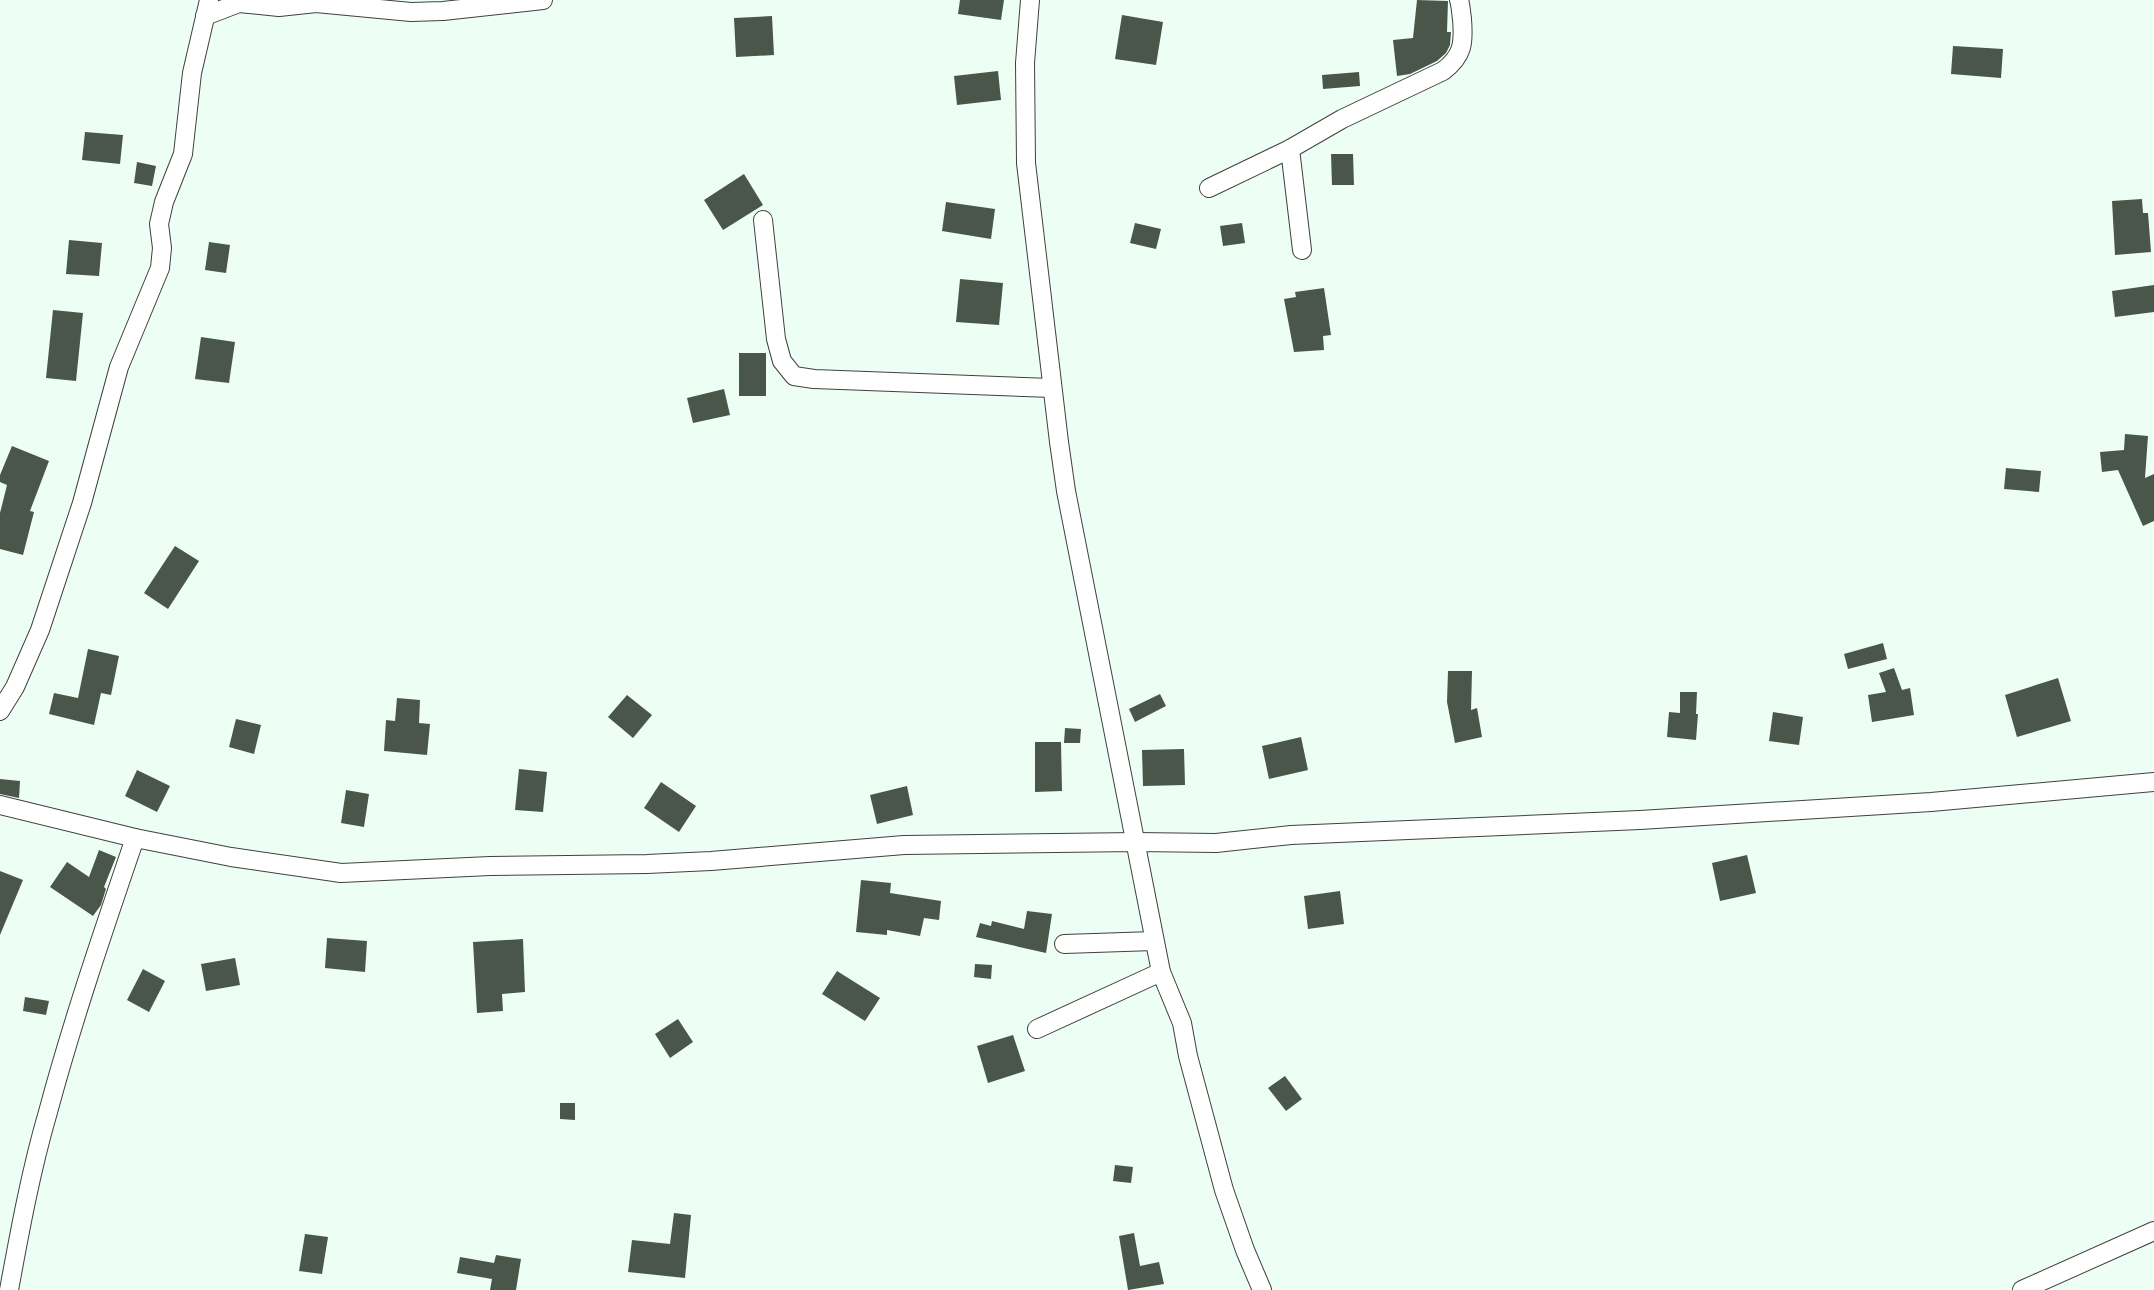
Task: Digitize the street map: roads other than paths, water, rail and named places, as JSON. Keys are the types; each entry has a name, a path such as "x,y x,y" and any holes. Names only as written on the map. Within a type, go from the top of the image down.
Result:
{"street":[{"path":"0,711 15,687 40,630 82,502 119,367 160,268 162,248 159,224 164,202 183,154 192,73 207,8 238,1 279,7 316,3 411,12 443,11 543,0"},
{"path":"1030,0 1025,63 1026,163 1066,491 1161,972 1182,1023 1188,1056 1224,1190 1262,1290"},
{"path":"1209,188 1290,149 1342,119 1409,89 1454,63 1463,41 1459,0"},
{"path":"1290,149 1302,250"},
{"path":"763,220 776,339 782,362 794,376 814,380 1052,388"},
{"path":"0,805 135,838 283,866 341,873 490,866 658,863 904,844 1216,843 1291,835 1640,820 1931,802 2154,782"},
{"path":"9,1290 26,1198 47,1113 81,998 135,838"},
{"path":"1064,944 1154,941"},
{"path":"1037,1029 1161,972"},
{"path":"2022,1290 2154,1231"}]}
